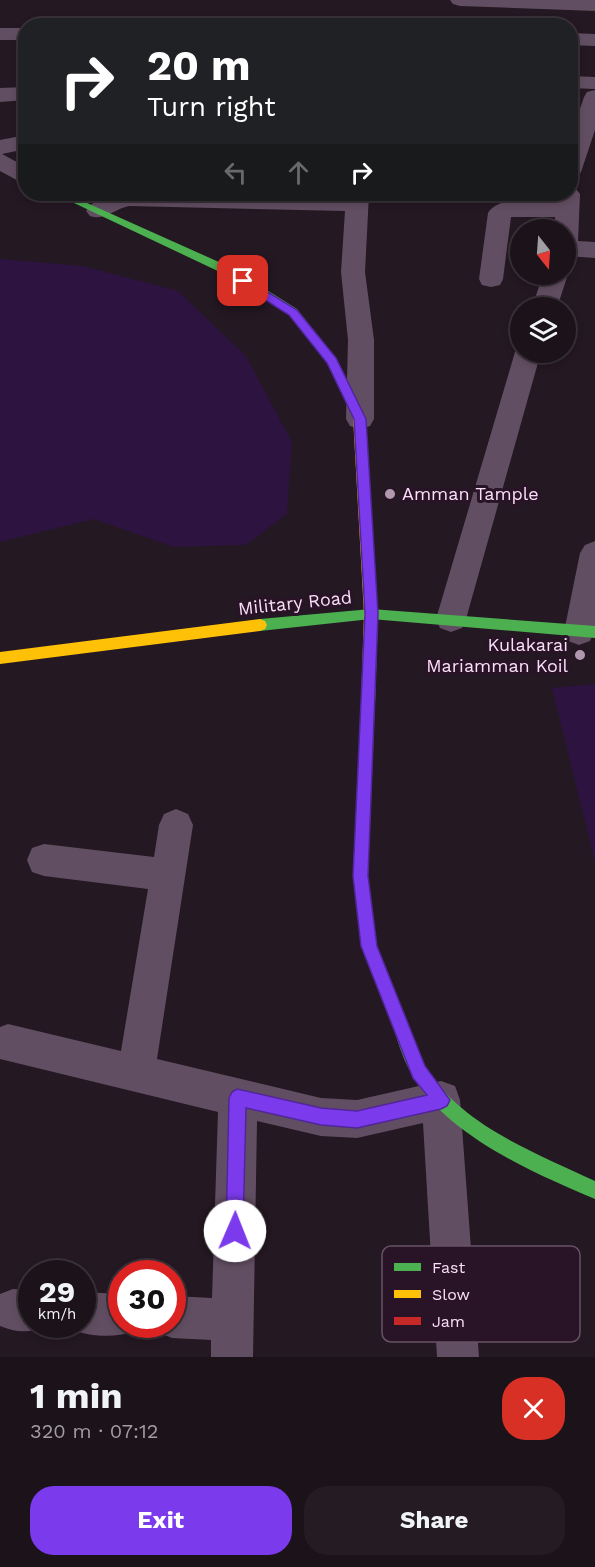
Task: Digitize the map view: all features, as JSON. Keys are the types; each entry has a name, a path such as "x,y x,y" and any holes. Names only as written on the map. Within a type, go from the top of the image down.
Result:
{"street":[{"path":"460,0 595,4"},
{"path":"0,34 18,34"},
{"path":"578,39 595,40"},
{"path":"578,82 595,83"},
{"path":"0,94 18,93"},
{"path":"578,144 595,97"},
{"path":"0,147 18,144"},
{"path":"0,159 18,172"},
{"path":"76,201 226,270 293,312 332,361 360,419"},
{"path":"98,211 109,202 114,201"},
{"path":"358,201 353,272 361,340 360,419 371,614 361,876 369,946 419,1072 441,1100 476,1131 595,1190"},
{"path":"491,279 500,213 504,209 568,202 567,219"},
{"path":"576,249 595,250"},
{"path":"451,619 525,363"},
{"path":"587,632 595,553"},
{"name":"Military Road","path":"0,658 321,617 371,614 587,632"},
{"path":"136,1074 176,825"},
{"path":"44,860 168,875"},
{"path":"8,1043 321,1117 357,1119 441,1100"},
{"path":"186,1322 232,1338 237,1098"},
{"path":"441,1100 451,1246"},
{"path":"457,1342 458,1357"}],"shaded area":[{"path":"0,259 83,266 178,291 246,356 292,442 287,514 246,545 174,547 94,519 0,542"},
{"path":"595,684 595,862 552,688"}],"traffic: fast":[{"path":"75,201 226,270 293,312 332,361 359,417"},
{"path":"260,625 371,614 595,632"},
{"path":"399,1021 416,1067 436,1094 455,1113 498,1143 595,1190"}],"traffic: slow":[{"path":"359,417 371,614 368,703"},
{"path":"0,658 260,625"}],"traffic: jam":[{"path":"368,703 361,876 369,946 399,1021"}],"place":[{"name":"Amman Tample","path":"390,494"},
{"name":"Kulakarai Mariamman Koil","path":"580,655"}],"route":[{"path":"235,1231 237,1098 321,1117 357,1119 441,1100 419,1072 369,946 364,913 361,876 371,614 360,419 332,361 293,312 243,281"}]}
